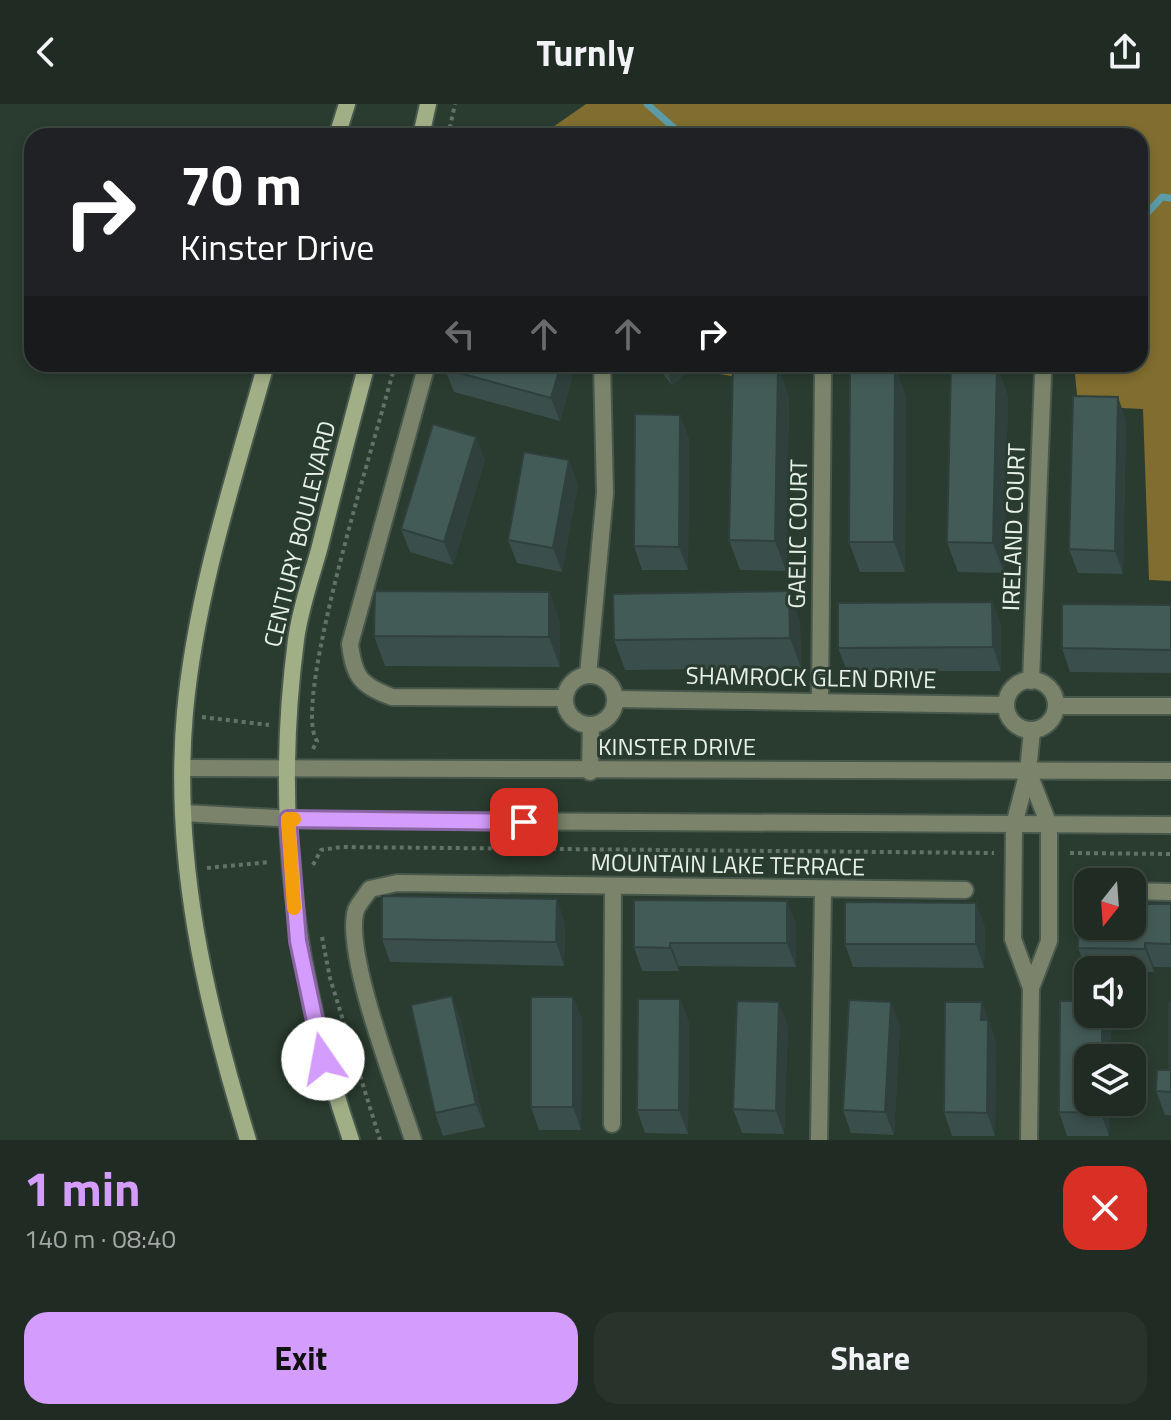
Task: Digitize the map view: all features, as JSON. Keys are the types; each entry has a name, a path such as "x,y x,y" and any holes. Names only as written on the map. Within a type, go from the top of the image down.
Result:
{"street":[{"path":"340,128 347,104"},
{"path":"423,128 428,104"},
{"path":"248,1140 214,1030 201,972 186,869 185,713 199,612 264,372"},
{"name":"CENTURY BOULEVARD","path":"351,1140 323,1059 298,941 289,861 286,767 296,636 365,372"},
{"path":"425,372 350,644 353,668 367,687 392,697 565,698"},
{"path":"588,675 605,493 602,372"},
{"name":"GAELIC COURT","path":"820,701 823,372"},
{"name":"IRELAND COURT","path":"1031,681 1043,375"},
{"path":"588,675 605,679 612,687 615,699 610,715 591,725 572,716 565,698 574,681 588,675"},
{"path":"1031,681 1046,685 1053,693 1056,706 1051,721 1032,731 1013,722 1006,705 1015,686 1031,681"},
{"name":"SHAMROCK GLEN DRIVE","path":"615,699 1006,705"},
{"path":"1056,706 1171,706"},
{"path":"590,772 591,725"},
{"path":"1031,988 1013,939 1014,825 1028,771 1032,731"},
{"name":"KINSTER DRIVE","path":"184,768 590,772 1171,771"},
{"path":"1028,771 1049,825 1049,941 1031,988 1029,1140"},
{"path":"184,813 313,820 1171,825"},
{"name":"MOUNTAIN LAKE TERRACE","path":"413,1140 363,982 354,937 356,909 370,889 397,883 823,891 965,890"},
{"path":"612,1124 613,888"},
{"path":"819,1140 823,891"},
{"path":"1146,891 1171,892"}],"path":[{"path":"450,128 455,104"},
{"path":"312,767 317,741 312,723 329,606 393,372"},
{"path":"185,713 209,719 288,725 312,723"},
{"path":"313,820 313,839 321,850"},
{"path":"186,869 314,860"}],"shaded area":[{"path":"586,104 1171,104 1171,581 1149,580 1143,409 1078,406 1075,374 1042,372 1148,372 1148,128 552,128"},
{"path":"716,372 775,372 774,384"}],"building":[{"path":"456,372 559,372 551,398"},
{"path":"733,372 778,372 775,541 729,540"},
{"path":"850,372 895,372 894,542 849,542"},
{"path":"951,372 997,372 993,543 947,542"},
{"path":"1073,396 1118,397 1115,551 1069,549"},
{"path":"635,414 680,415 679,547 634,546"},
{"path":"433,424 476,437 444,542 401,529"},
{"path":"524,452 569,460 553,548 508,540"},
{"path":"375,591 549,592 549,637 374,636"},
{"path":"789,591 790,638 614,640 613,594"},
{"path":"992,602 993,647 838,648 838,603"},
{"path":"1062,604 1171,605 1171,650 1062,648"},
{"path":"382,896 557,899 556,942 382,939"},
{"path":"634,900 787,901 787,943 670,943 670,948 634,947"},
{"path":"845,902 976,903 976,944 845,944"},
{"path":"1146,904 1171,904 1171,944 1145,943 1145,949 1078,948 1078,940 1146,940"},
{"path":"452,996 476,1104 435,1113 411,1005"},
{"path":"531,997 573,997 573,1107 531,1107"},
{"path":"638,999 680,999 679,1110 637,1110"},
{"path":"849,1000 891,1002 885,1112 843,1110"},
{"path":"737,1001 779,1002 776,1111 733,1109"},
{"path":"1060,1001 1074,1001 1074,1028 1102,1028 1102,1044 1074,1044 1074,1112 1059,1112"},
{"path":"945,1002 982,1002 981,1020 988,1020 987,1113 944,1112"},
{"path":"1169,1003 1171,1092 1156,1091 1157,1070 1169,1070"}],"waterway":[{"path":"647,104 674,128"},
{"path":"1148,212 1162,197 1171,198"}],"slow traffic":[{"path":"294,819 288,819 294,908"}],"route":[{"path":"323,1059 298,941 289,861 288,819 524,822"}]}
